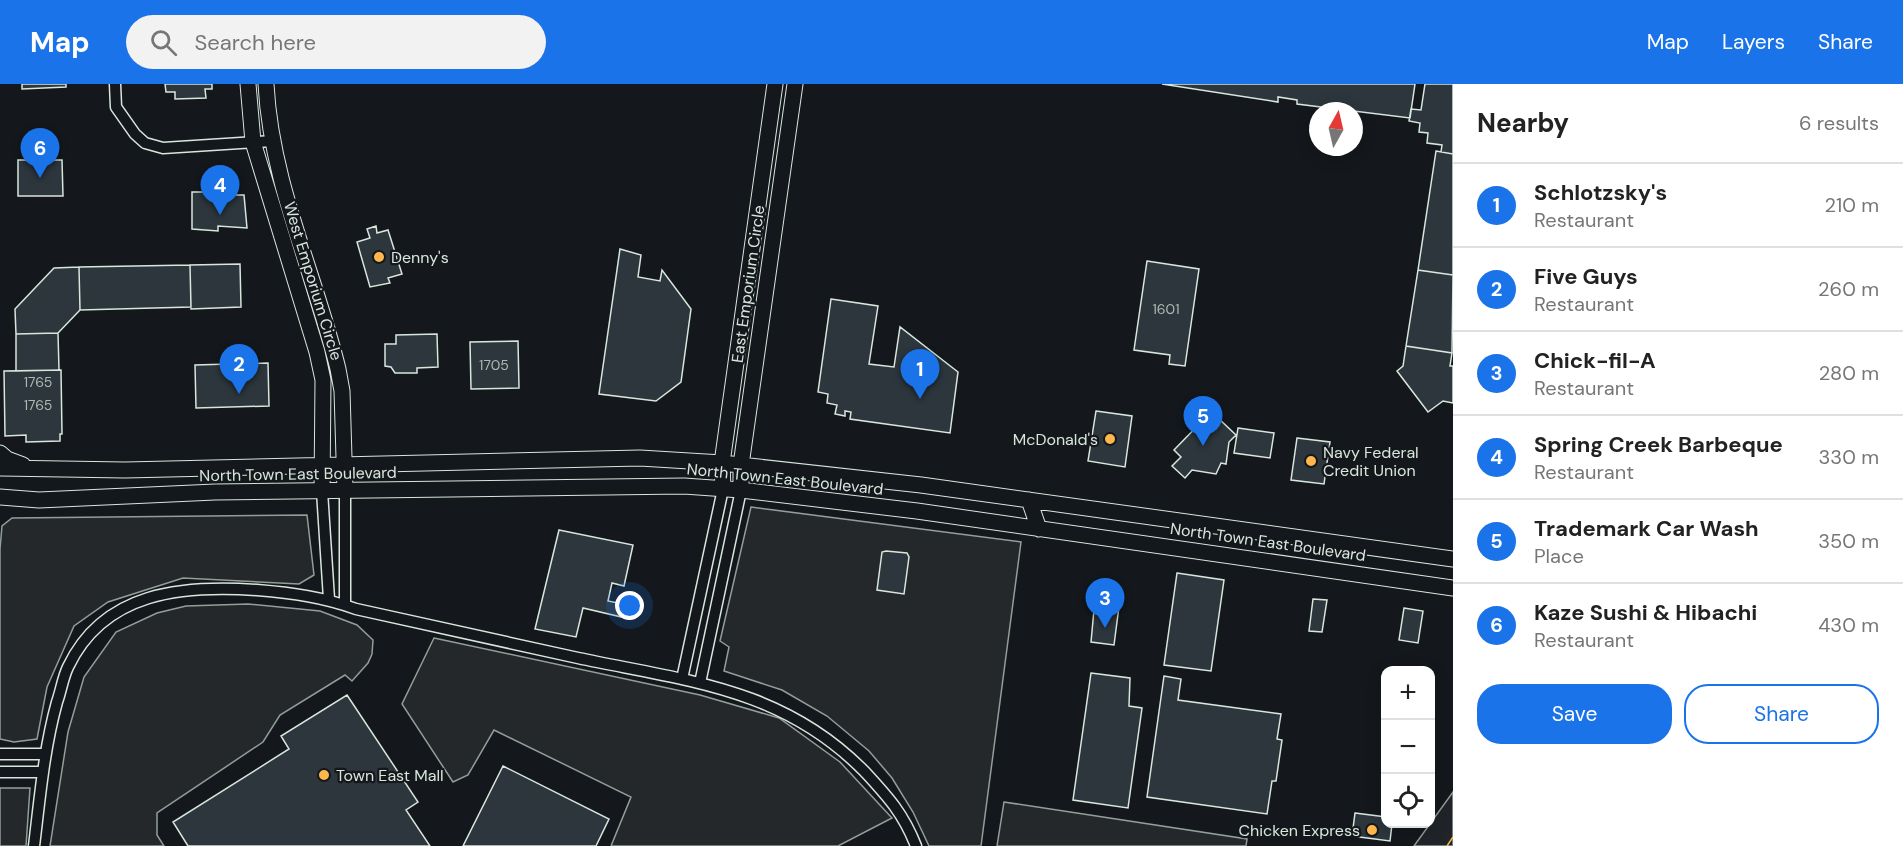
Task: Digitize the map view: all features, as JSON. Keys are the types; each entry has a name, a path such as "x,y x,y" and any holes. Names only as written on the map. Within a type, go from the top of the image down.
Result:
{"main road":[{"name":"West Emporium Circle","path":"248,84 253,142 323,380 322,491"},
{"name":"West Emporium Circle","path":"266,84 268,122 276,165 338,369 342,391 345,491"},
{"path":"774,90 794,92"},
{"name":"East Emporium Circle","path":"723,489 722,463 774,90"},
{"name":"East Emporium Circle","path":"741,490 741,465 794,92"},
{"path":"753,237 773,240"},
{"path":"295,280 311,275"},
{"path":"0,453 7,459 37,470"},
{"name":"North Town East Boulevard","path":"0,468 37,470 322,466 640,458 722,463 1048,502 1453,559"},
{"name":"North Town East Boulevard","path":"0,497 39,500 322,491 684,486 741,490 1039,529 1453,588"},
{"path":"1029,500 1039,529"},
{"path":"1039,529 1048,502"},
{"path":"1354,573 1358,545"}],"street":[{"path":"114,84 116,107 135,134 145,143 163,148 272,141"},
{"path":"682,680 723,489"},
{"path":"700,683 741,490"},
{"path":"322,491 329,599"},
{"path":"345,491 345,605"},
{"path":"34,846 45,754 67,669 88,636 122,609 169,592 194,589 291,593 329,599 345,605 700,683 763,701 824,735 846,753 898,808 916,846"},
{"path":"0,754 45,754"},
{"path":"0,772 43,772"}],"shaded area":[{"path":"751,507 1021,542 981,846 929,846 913,812 892,778 869,751 827,716 782,690 724,671 729,647 720,641"},
{"path":"307,515 314,575 299,584 183,578 108,602 74,626 47,687 37,739 14,742 0,739 0,549 2,526 12,518"},
{"path":"248,604 320,611 357,625 373,640 372,654 368,663 352,681 345,675 280,715 263,742 157,813 157,835 164,846 50,846 68,732 84,677 116,632 157,613 186,606"},
{"path":"434,638 700,695 779,718 840,762 892,818 838,846 611,846 631,797 494,730 468,775 453,782 402,704"},
{"path":"0,788 30,788 26,846 0,846"},
{"path":"1453,792 1453,846 1414,846 1427,828 1435,828 1435,817"},
{"path":"1004,802 1247,839 1246,846 997,846"}],"building":[{"path":"22,84 66,84 66,87 22,89"},
{"path":"165,84 212,84 212,89 205,89 206,98 175,99 175,92 166,92"},
{"path":"1162,84 1415,84 1410,118 1363,112 1363,102 1309,102 1309,105 1297,104 1297,100 1278,97 1278,102"},
{"path":"1425,84 1453,84 1453,154 1441,152 1442,145 1427,143 1428,133 1419,132 1420,123 1409,121 1411,109 1421,110"},
{"path":"1436,151 1453,154 1453,275 1418,270"},
{"path":"18,160 62,160 63,196 18,196"},
{"path":"207,185 221,185 221,195 244,195 247,228 218,226 218,231 192,229 192,192 207,192"},
{"name":"Denny's","path":"376,226 377,233 388,230 402,274 388,278 390,283 370,287 357,242 370,238 367,229"},
{"path":"620,249 641,255 638,277 660,281 662,270 691,309 681,382 656,401 599,394"},
{"path":"1147,261 1199,269 1185,366 1169,364 1170,355 1134,350"},
{"path":"240,264 241,307 191,309 190,265"},
{"path":"190,265 191,307 80,310 79,267"},
{"path":"79,267 80,310 58,333 16,334 15,309 54,268"},
{"path":"1418,270 1453,275 1452,353 1406,346"},
{"path":"831,299 878,306 869,364 894,367 900,327 958,372 950,433 850,419 851,412 845,411 845,416 835,414 837,405 827,403 828,394 818,392"},
{"path":"58,333 59,370 16,371 16,334"},
{"path":"437,334 438,367 417,368 417,373 395,373 391,367 385,366 385,344 396,344 396,335"},
{"path":"518,341 519,388 471,389 470,342"},
{"path":"1406,346 1452,353 1450,366 1453,366 1453,403 1443,401 1428,412 1397,371 1403,366"},
{"path":"268,363 269,406 196,408 195,365"},
{"path":"61,370 62,434 60,434 60,441 26,442 26,435 5,436 4,371"},
{"name":"McDonald's","path":"1096,411 1132,416 1125,467 1088,461"},
{"path":"1207,416 1218,418 1236,435 1229,442 1226,464 1221,463 1216,474 1192,470 1185,478 1172,466 1181,457 1174,450"},
{"path":"1238,428 1274,433 1270,458 1234,453"},
{"name":"Navy Federal Credit Union","path":"1297,438 1330,442 1324,484 1291,480"},
{"path":"559,530 633,545 624,586 612,583 608,601 633,606 630,619 583,608 576,637 535,629"},
{"path":"882,552 907,553 909,557 904,594 877,590"},
{"path":"1177,573 1224,580 1211,671 1164,665"},
{"path":"1108,585 1118,586 1117,591 1121,591 1114,645 1091,642 1096,588 1107,589"},
{"path":"1313,599 1327,600 1322,632 1309,631"},
{"path":"1404,608 1423,611 1418,643 1399,640"},
{"path":"1091,673 1130,678 1129,706 1142,708 1128,808 1073,800"},
{"path":"1164,676 1181,679 1178,700 1281,714 1277,739 1282,740 1276,781 1272,781 1267,814 1147,797"},
{"name":"Town East Mall","path":"347,695 418,802 406,810 430,846 188,846 173,822 289,749 281,736"},
{"name":"Town East Mall","path":"503,766 609,819 596,846 463,846"},
{"name":"Chicken Express","path":"1355,813 1381,816 1381,828 1392,828 1390,841 1352,836"}],"power":[{"path":"1447,846 1453,837"}],"place":[{"name":"Kaze Sushi & Hibachi","path":"40,178"},
{"name":"Spring Creek Barbeque","path":"220,215"},
{"name":"Denny's","path":"379,257"},
{"name":"Five Guys","path":"239,394"},
{"name":"Schlotzsky's","path":"920,399"},
{"name":"McDonald's","path":"1110,439"},
{"name":"Trademark Car Wash","path":"1203,446"},
{"name":"Navy Federal Credit Union","path":"1311,461"},
{"name":"Chick-fil-A","path":"1105,628"},
{"name":"Town East Mall","path":"324,775"},
{"name":"Chicken Express","path":"1372,830"}]}
